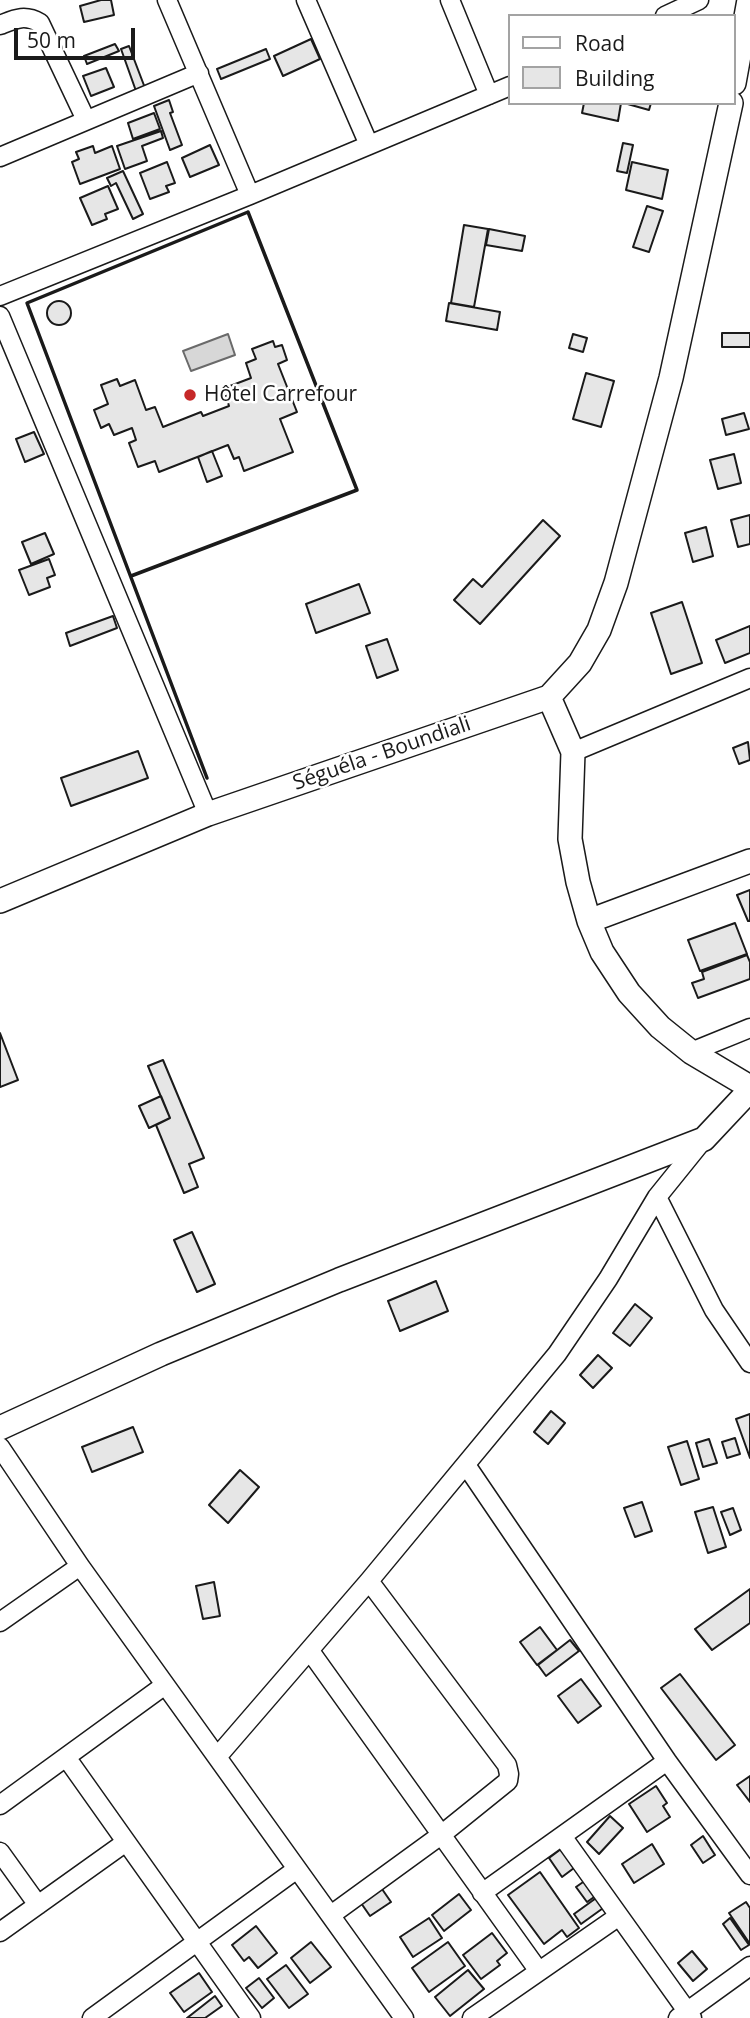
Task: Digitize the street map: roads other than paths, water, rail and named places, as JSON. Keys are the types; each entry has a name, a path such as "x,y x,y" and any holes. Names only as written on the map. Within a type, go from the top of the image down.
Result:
{"main road":[{"path":"736,72 749,0"},
{"path":"0,1428 161,1353 339,1280 704,1139 750,1089 691,1052 660,1027 629,993 602,952 589,921 570,839 573,752 549,696 580,663 599,630 616,583 671,378 731,105"},
{"name":"Séguéla - Boundiali","path":"0,901 208,814 549,696"},
{"path":"589,921 750,861"}],"street":[{"path":"167,0 250,195"},
{"path":"306,0 369,145"},
{"path":"450,0 489,96"},
{"path":"669,14 699,0"},
{"path":"0,25 21,17 32,18 40,23 86,120"},
{"path":"0,157 199,73"},
{"path":"0,296 508,87"},
{"path":"0,316 208,814"},
{"path":"573,752 750,678"},
{"path":"691,1052 750,1028"},
{"path":"217,1757 310,1651 557,1354 608,1279 657,1196 704,1139"},
{"path":"657,1196 714,1310 750,1363"},
{"path":"0,1447 80,1566 404,2018"},
{"path":"466,1465 667,1761 750,1875"},
{"path":"0,1622 80,1566"},
{"path":"331,1915 508,1782 509,1774 507,1765 369,1581"},
{"path":"310,1651 538,1970"},
{"path":"0,1805 165,1685"},
{"path":"66,1757 251,2018"},
{"path":"482,1893 667,1761"},
{"path":"562,1836 686,2016 750,1966"},
{"path":"0,1932 126,1842"},
{"path":"0,1852 38,1905"},
{"path":"93,2018 297,1869"},
{"path":"472,2018 619,1916"}],"place":[{"name":"Hôtel Carrefour","path":"190,395"}]}
